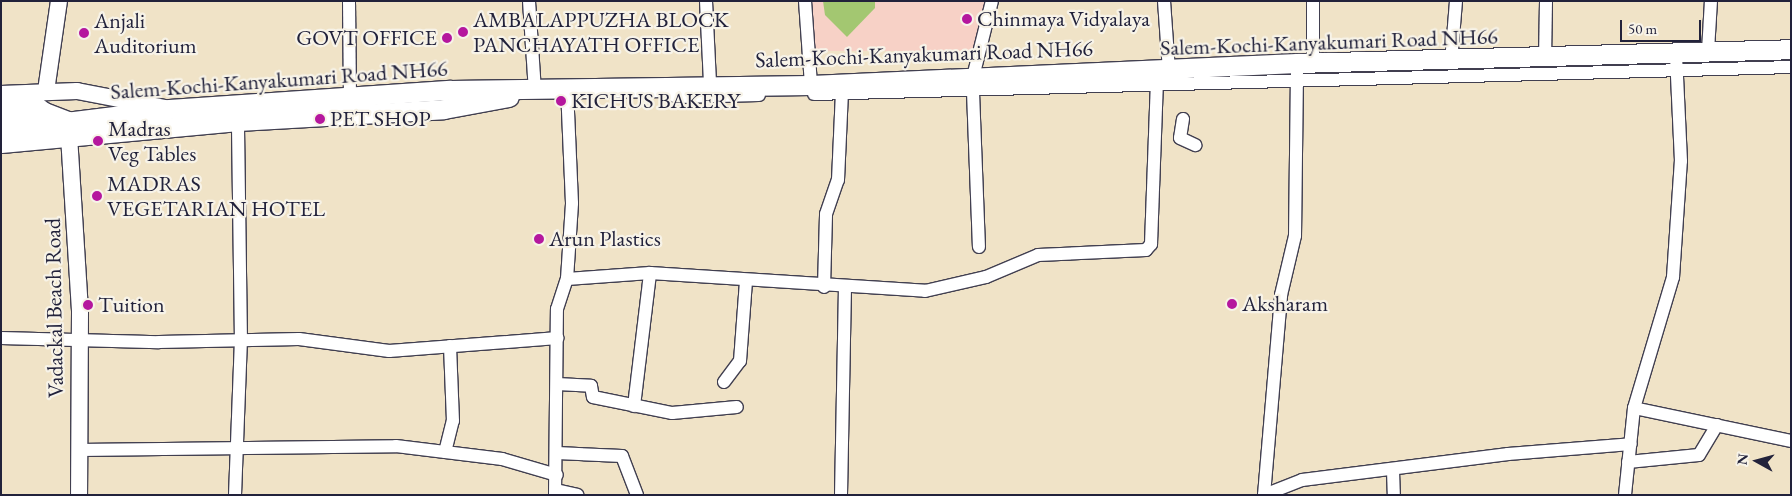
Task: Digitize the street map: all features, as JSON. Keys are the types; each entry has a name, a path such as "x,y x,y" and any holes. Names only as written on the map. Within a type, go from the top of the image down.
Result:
{"highway":[{"name":"Salem-Kochi-Kanyakumari Road NH66","path":"1,130 68,128 169,109 350,95 533,92 652,84 973,84 1545,59 1676,63 1708,51 1791,49"},
{"path":"1,143 68,128 444,110 533,92"}],"main road":[{"path":"46,91 59,1"},
{"path":"1,94 46,91 102,93 169,109"},
{"path":"1,106 37,105 68,128"},
{"path":"1,119 37,117 45,111"},
{"name":"Vadackal Beach Road","path":"68,128 79,342 79,495"}],"street":[{"path":"350,1 350,95"},
{"path":"529,1 533,92"},
{"path":"706,1 710,84"},
{"path":"806,1 811,85"},
{"path":"979,247 973,84 992,1"},
{"path":"567,279 650,273 844,289 925,291 986,278 1038,255 1149,249 1161,76 1164,1"},
{"path":"1313,1 1303,69 1295,236 1281,295 1264,495 1302,480 1393,471 1508,454 1631,444"},
{"path":"1451,62 1456,1"},
{"path":"1545,59 1546,1"},
{"path":"1708,51 1710,1"},
{"path":"1303,69 1676,63 1791,68"},
{"path":"1624,495 1634,408 1673,277 1681,161 1676,63"},
{"path":"652,84 677,97 842,93 973,84"},
{"path":"567,90 572,203 567,279 560,292 557,475 555,492 577,495"},
{"path":"824,287 826,214 838,180 842,93"},
{"path":"1183,119 1180,138 1195,146"},
{"path":"235,495 234,450 241,342 238,121"},
{"path":"634,406 650,273"},
{"path":"724,382 740,361 746,282"},
{"path":"842,495 844,289"},
{"path":"1,338 79,342 241,342 299,338 389,351 558,338"},
{"path":"445,452 453,421 450,346"},
{"path":"557,384 591,386 593,397 672,413 737,407"},
{"path":"1634,408 1791,441"},
{"path":"1628,462 1699,455 1717,426"},
{"path":"79,450 234,450 343,446 445,452 502,460 557,475"},
{"path":"557,453 622,456 637,495"},
{"path":"1393,471 1394,495"}],"shaded area":[{"path":"804,1 985,1 985,51 804,51"}],"green space":[{"path":"823,1 875,1 875,8 847,37 825,15"}],"place":[{"name":"Chinmaya Vidyalaya","path":"967,19"},
{"name":"AMBALAPPUZHA BLOCK PANCHAYATH OFFICE","path":"463,32"},
{"name":"Anjali Auditorium","path":"84,33"},
{"name":"GOVT OFFICE","path":"447,38"},
{"name":"KICHUS BAKERY","path":"561,101"},
{"name":"PET SHOP","path":"320,119"},
{"name":"Madras Veg Tables","path":"98,141"},
{"name":"MADRAS VEGETARIAN HOTEL","path":"97,196"},
{"name":"Arun Plastics","path":"539,239"},
{"name":"Aksharam","path":"1232,304"},
{"name":"Tuition","path":"88,305"}]}
